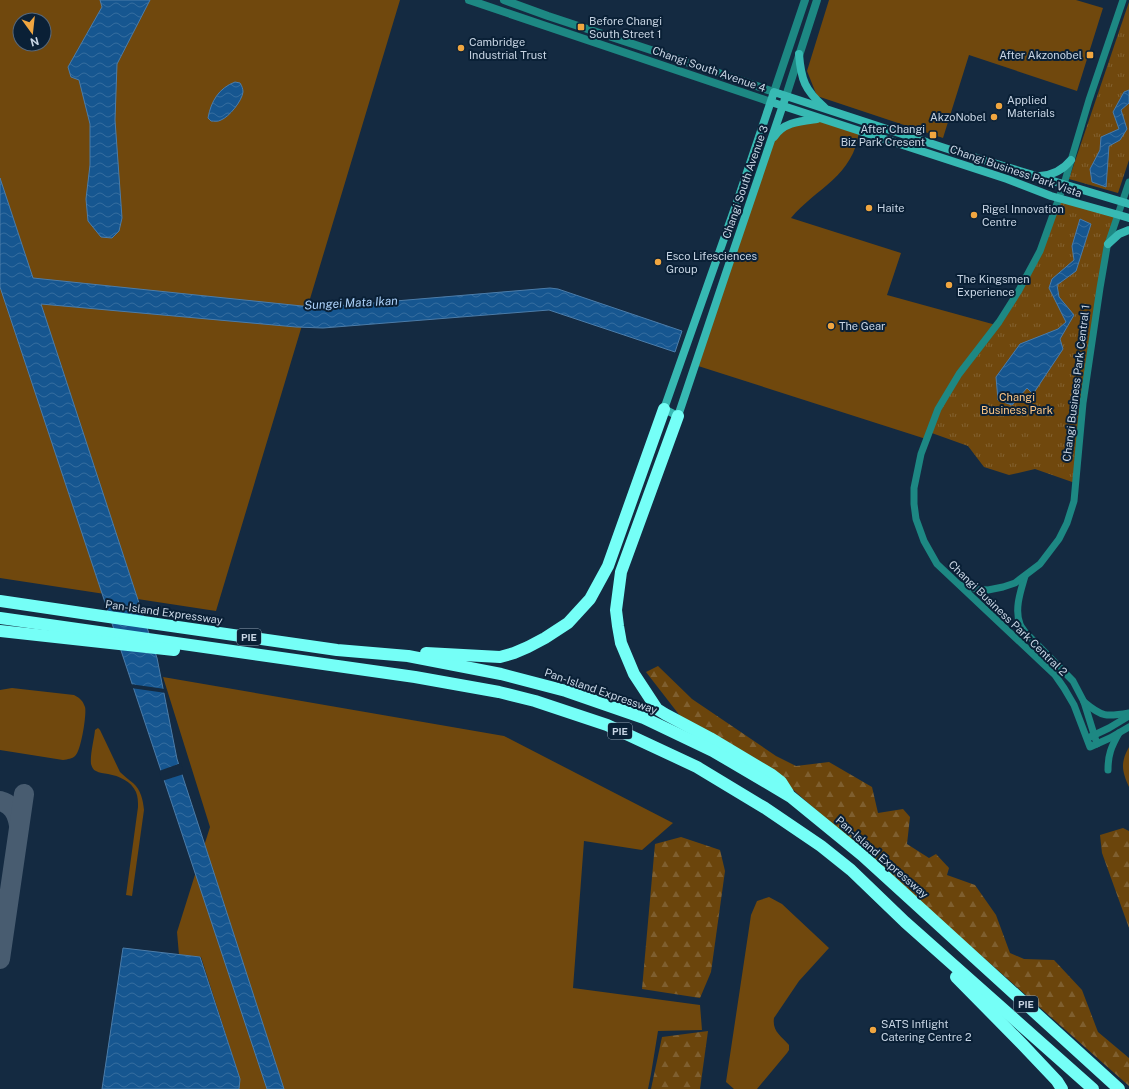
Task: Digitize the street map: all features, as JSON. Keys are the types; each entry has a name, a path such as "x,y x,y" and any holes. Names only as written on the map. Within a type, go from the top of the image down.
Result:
{"highway":[{"path":"408,656 424,653 500,657 528,647 568,623 590,599 608,566 664,409"},
{"path":"678,416 621,572 616,610 621,643 634,674 657,709 710,738 772,775 781,782 791,797"},
{"name":"Pan-Island Expressway","path":"0,600 337,650 408,656 501,674 566,691 644,718 713,751 791,797 862,855 1119,1089"},
{"name":"PIE","path":"0,618 109,638 415,676 535,701 607,725 696,768 765,808 821,846 851,870 905,922 1093,1089"},
{"path":"0,632 109,638"},
{"path":"905,922 1057,1081 1062,1089"}],"main road":[{"path":"799,54 802,78 807,88 817,101 826,109"},
{"name":"Changi South Avenue 3","path":"664,409 774,92"},
{"name":"Changi South Avenue 4","path":"774,92 786,96"},
{"name":"Changi South Avenue 3","path":"678,416 786,96"},
{"name":"Changi Business Park Vista","path":"786,96 957,152 1126,203"},
{"name":"Changi South Avenue 4","path":"771,102 783,106"},
{"name":"Changi Business Park Vista","path":"783,106 1007,179 1059,199 1129,218"},
{"path":"770,143 777,132 785,125 819,118"},
{"path":"1037,176 1053,174 1066,166 1071,160"},
{"path":"1108,244 1119,234 1129,230"},
{"path":"664,409 678,416"}],"street":[{"name":"Changi South Avenue 4","path":"469,0 771,102"},
{"name":"Changi South Avenue 4","path":"504,0 774,92"},
{"name":"Changi South Avenue 3","path":"774,92 805,0"},
{"name":"Changi South Avenue 3","path":"786,96 817,0"},
{"name":"Changi Business Park Central 2","path":"1025,576 1018,606 1020,624 1037,645 1073,681 1084,702 1097,744 1090,747 1074,705 1055,675 937,564 918,528 914,504 914,488 921,454 938,409 959,374 998,322 1021,286 1040,251 1064,184 1089,100 1123,0"},
{"name":"Changi Business Park Central 1","path":"959,584 975,589 988,590 1015,583 1040,564 1059,539 1067,523 1074,501 1083,403 1098,295 1108,244 1119,215 1126,203 1129,182"},
{"path":"1084,702 1096,712 1104,715 1113,716 1129,713"},
{"path":"1087,738 1117,724 1129,716"},
{"path":"1097,744 1129,727"},
{"path":"1108,770 1108,757 1110,749 1119,733"}],"green space":[{"path":"0,0 400,0 216,611 0,578"},
{"path":"829,0 1076,0 1103,8 1077,91 969,55 943,138 817,96 807,71"},
{"path":"1129,2 1129,160 1118,193 1069,179"},
{"path":"819,118 859,131 856,146 850,159 842,170 791,218 901,253 887,295 996,325 926,439 695,365 777,132"},
{"name":"Changi Business Park","path":"1059,199 1118,215 1107,247 1075,483 1035,469 1009,475 984,467 968,446 929,432 938,409 1029,272"},
{"path":"658,666 692,699 776,756 796,766 829,762 872,787 878,813 903,809 910,817 907,844 929,858 936,854 949,868 947,875 975,885 996,915 1010,953 1024,959 1054,960 1082,990 1098,1032 1129,1058 1129,1086 773,772 684,721 646,672"},
{"path":"163,677 504,736 673,823 642,850 584,841 573,988 700,1005 702,1030 658,1031 648,1089 239,1089 240,1079 201,957 179,955 177,932 210,827"},
{"path":"12,688 74,695 81,700 85,707 85,717 79,748 75,756 63,760 0,750 0,690"},
{"path":"98,728 120,772 136,786 140,792 143,803 144,810 132,896 126,895 138,807 137,796 134,788 124,780 112,775 95,771 93,768 91,764 92,751 95,730"},
{"path":"1129,747 1129,787 1124,772 1123,762"},
{"path":"1123,828 1129,831 1129,928 1102,853 1100,835"},
{"path":"681,837 720,850 725,871 711,972 700,998 642,989 655,844"},
{"path":"769,897 782,904 829,948 799,981 774,1018 774,1026 776,1030 789,1045 789,1050 787,1053 757,1089 734,1089 726,1082 751,915 757,901"},
{"path":"708,1031 700,1089 651,1089 662,1037"}],"water":[{"path":"100,0 150,0 117,64 115,120 122,218 119,231 112,238 101,237 88,221 86,199 90,165 90,124 79,80 71,77 68,67 102,7"},
{"path":"235,82 240,83 243,91 238,104 224,118 219,121 211,121 208,118 211,106 217,96 224,88"},
{"path":"1129,90 1129,103 1121,110 1127,129 1120,140 1109,146 1106,187 1092,182 1090,169 1100,150 1101,137 1119,129 1113,112 1124,92"},
{"path":"0,178 33,278 324,307 550,288 558,289 682,331 675,352 549,310 323,328 296,327 41,304 157,658 177,759 284,1089 267,1089 0,287"},
{"path":"1080,219 1091,224 1076,271 1057,285 1059,297 1074,315 1060,339 1063,349 1033,394 1027,388 1012,405 998,400 996,377 1020,344 1058,329 1066,322 1049,288 1052,279 1074,260 1072,246"},
{"path":"123,948 200,957 240,1079 239,1089 102,1089"}],"pier":[{"path":"130,684 165,689 166,693 131,688"},
{"path":"181,763 184,774 162,781 159,771"}],"taxiway":[{"path":"0,959 24,794"},
{"path":"0,801 11,807 17,817 19,825"}],"place":[{"name":"Before Changi South Street 1","path":"581,27"},
{"name":"Cambridge Industrial Trust","path":"461,48"},
{"name":"After Akzonobel","path":"1090,55"},
{"name":"Applied Materials","path":"999,106"},
{"name":"AkzoNobel","path":"994,117"},
{"name":"After Changi Biz Park Cresent","path":"933,135"},
{"name":"Haite","path":"869,208"},
{"name":"Rigel Innovation Centre","path":"974,215"},
{"name":"Esco Lifesciences Group","path":"658,262"},
{"name":"The Kingsmen Experience","path":"949,285"},
{"name":"The Gear","path":"831,326"},
{"name":"SATS Inflight Catering Centre 2","path":"873,1030"}],"water label":[{"name":"Sungei Mata Ikan","path":"351,303"}]}
